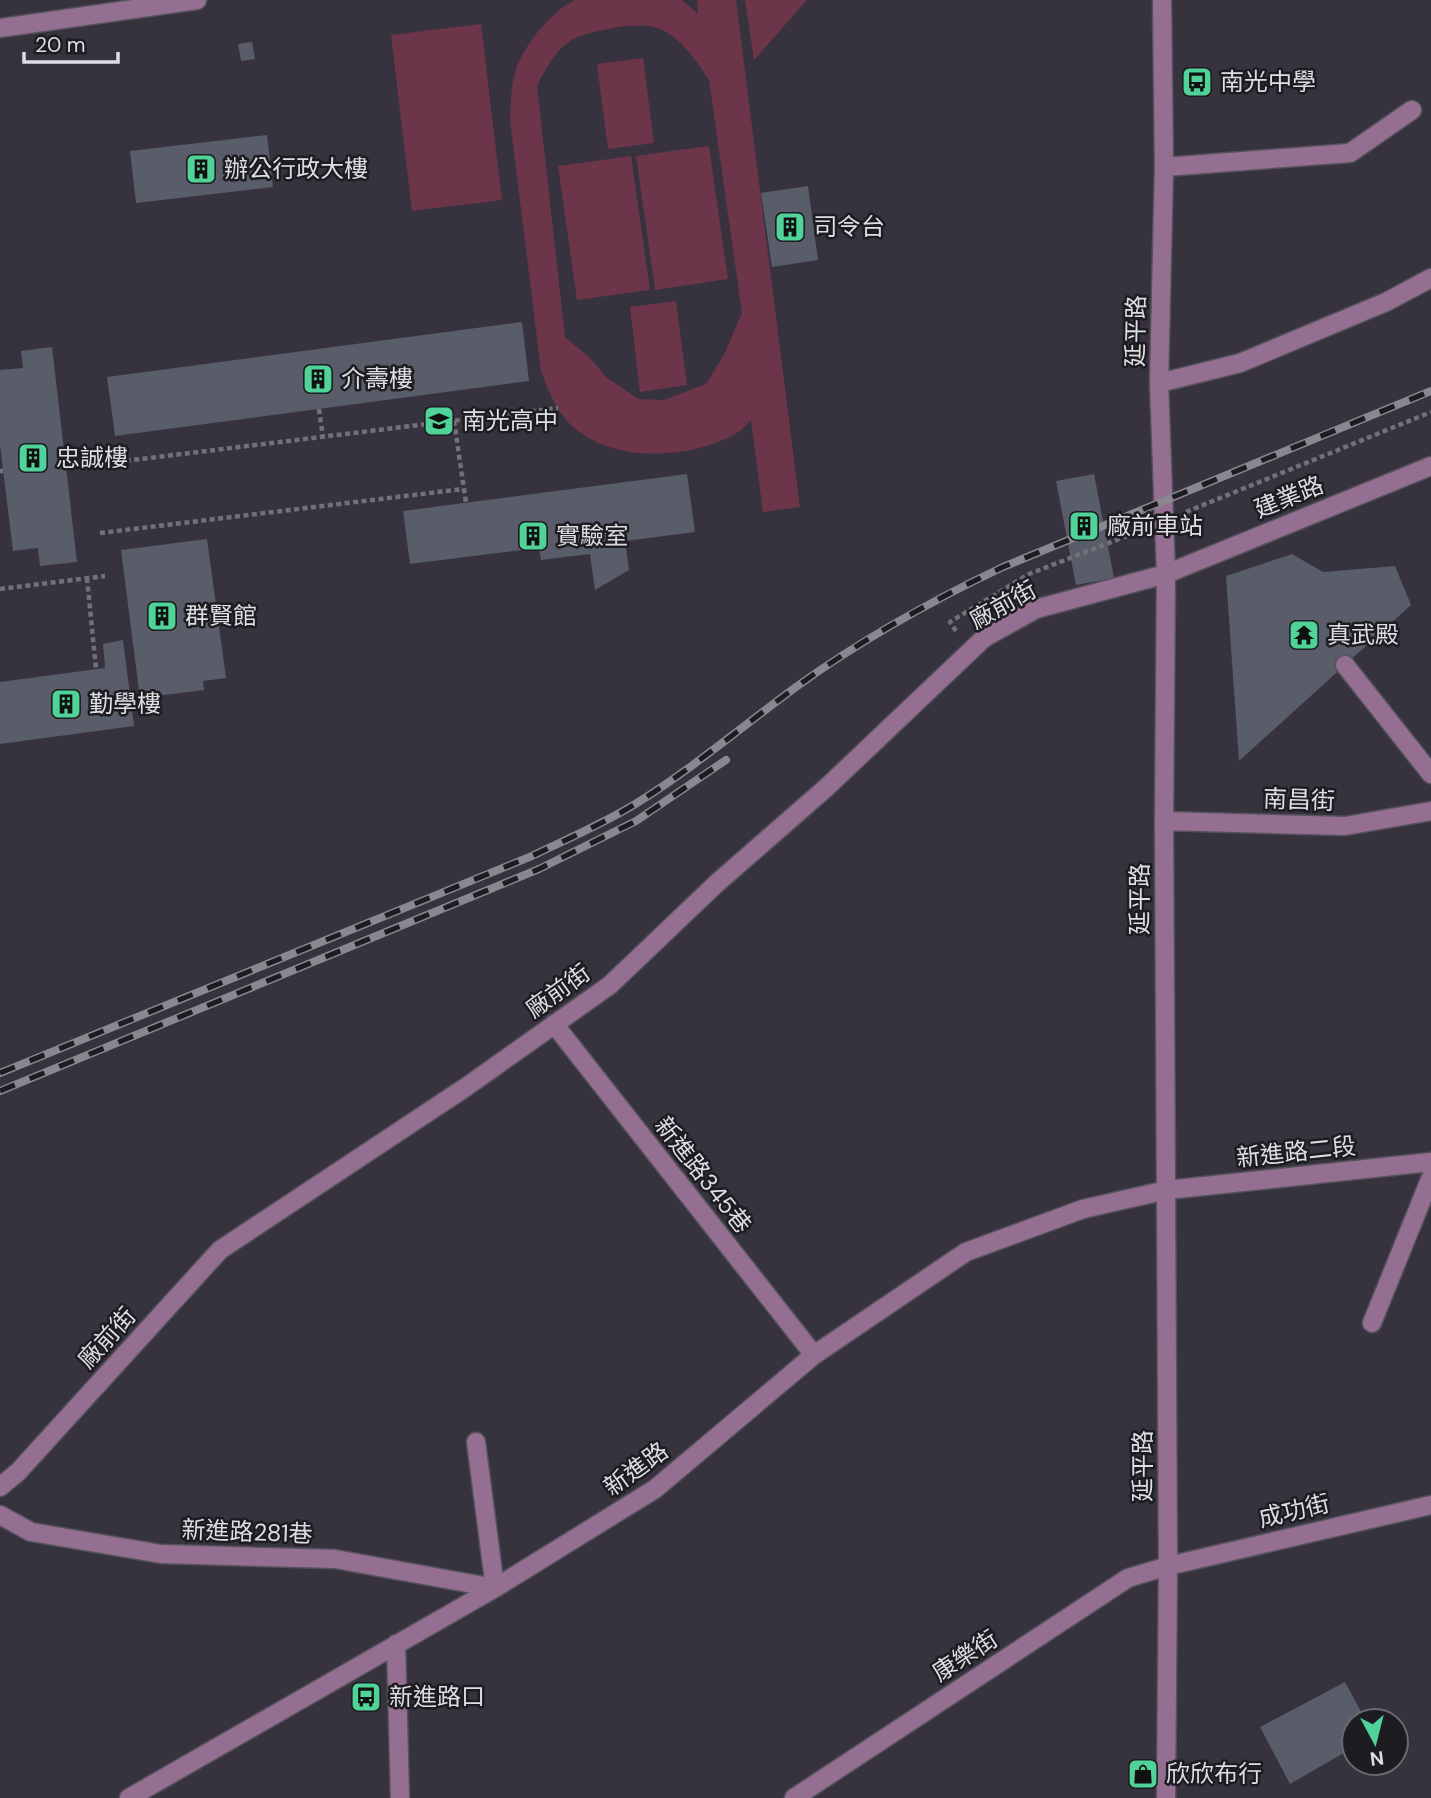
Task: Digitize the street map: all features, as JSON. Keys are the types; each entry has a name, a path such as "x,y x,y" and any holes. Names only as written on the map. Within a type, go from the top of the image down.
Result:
{"street":[{"path":"0,28 197,0"},
{"name":"延平路","path":"1162,0 1164,167 1159,383 1166,574 1166,1798"},
{"path":"1164,167 1350,153 1412,110"},
{"path":"1159,383 1240,363 1386,302 1431,278"},
{"name":"建業路","path":"1166,574 1431,466"},
{"name":"廠前街","path":"0,1487 18,1472 220,1250 466,1087 610,985 717,883 827,787 984,638 1036,610 1166,574"},
{"path":"1345,665 1431,774"},
{"name":"南昌街","path":"1164,821 1345,826 1431,811"},
{"name":"新進路345巷","path":"554,1024 814,1355"},
{"name":"新進路二段","path":"1167,1190 1431,1162"},
{"path":"1372,1323 1431,1177"},
{"name":"新進路","path":"129,1798 495,1588 655,1489 814,1355 965,1252 1083,1209 1167,1190"},
{"path":"476,1442 495,1588"},
{"name":"成功街","path":"1168,1566 1431,1505"},
{"name":"新進路281巷","path":"0,1515 31,1532 161,1554 335,1559 495,1588"},
{"name":"康樂街","path":"802,1796 1128,1578 1168,1566"},
{"path":"396,1644 400,1798"}],"path":[{"path":"92,465 558,408"},
{"path":"319,409 323,437"},
{"path":"454,421 466,503"},
{"path":"100,533 463,489"},
{"path":"0,589 105,576"},
{"path":"87,578 96,669"}],"shaded area":[{"path":"575,0 682,0 698,14 697,0 736,0 800,507 763,512 751,420 735,434 695,449 650,454 627,451 606,446 586,436 569,423 549,392 541,371 510,120 514,79 521,57 541,28","holes":["628,26 648,26 667,33 684,46 709,80 742,313 724,355 706,384 664,400 639,399 607,378 591,359 565,337 537,86 554,57 571,41 592,32"]},
{"path":"745,0 807,0 754,60"},
{"path":"481,24 502,200 412,211 391,35"},
{"path":"643,58 654,143 608,149 597,64"},
{"path":"709,146 728,279 655,290 636,156"},
{"path":"631,156 650,290 577,300 558,166"},
{"path":"676,301 687,385 640,392 630,307"}],"building":[{"path":"252,42 255,59 241,61 238,44"},
{"name":"辦公行政大樓","path":"267,135 273,187 136,203 130,151"},
{"name":"司令台","path":"808,186 818,260 772,267 761,193"},
{"name":"介壽樓","path":"522,322 529,381 115,436 107,377"},
{"name":"忠誠樓","path":"52,347 77,562 40,566 38,548 13,551 0,445 0,370 23,368 21,351"},
{"name":"實驗室","path":"687,474 695,532 625,541 629,570 595,590 590,554 541,560 539,548 410,564 403,511"},
{"name":"廠前車站","path":"1094,474 1114,578 1076,585 1056,481"},
{"name":"群賢館","path":"207,539 226,678 203,681 204,690 140,698 121,550"},
{"name":"真武殿","path":"1292,554 1323,572 1395,566 1411,605 1239,761 1226,576"},
{"name":"勤學樓","path":"123,640 134,726 0,744 0,682 105,668 103,644"},
{"path":"1345,1682 1358,1707 1340,1707 1340,1755 1290,1784 1260,1727"}],"railway":[{"path":"0,1073 532,856 585,831 658,790 846,653 949,593 1003,567 1431,391"},
{"path":"0,1091 539,869 636,821 726,760"}],"place":[{"name":"南光中學","path":"1197,82"},
{"name":"辦公行政大樓","path":"201,169"},
{"name":"司令台","path":"790,227"},
{"name":"介壽樓","path":"318,379"},
{"name":"南光高中","path":"439,421"},
{"name":"忠誠樓","path":"33,458"},
{"name":"廠前車站","path":"1084,526"},
{"name":"實驗室","path":"533,536"},
{"name":"群賢館","path":"162,616"},
{"name":"真武殿","path":"1304,635"},
{"name":"勤學樓","path":"66,704"},
{"name":"新進路口","path":"366,1697"},
{"name":"欣欣布行","path":"1143,1774"}]}
